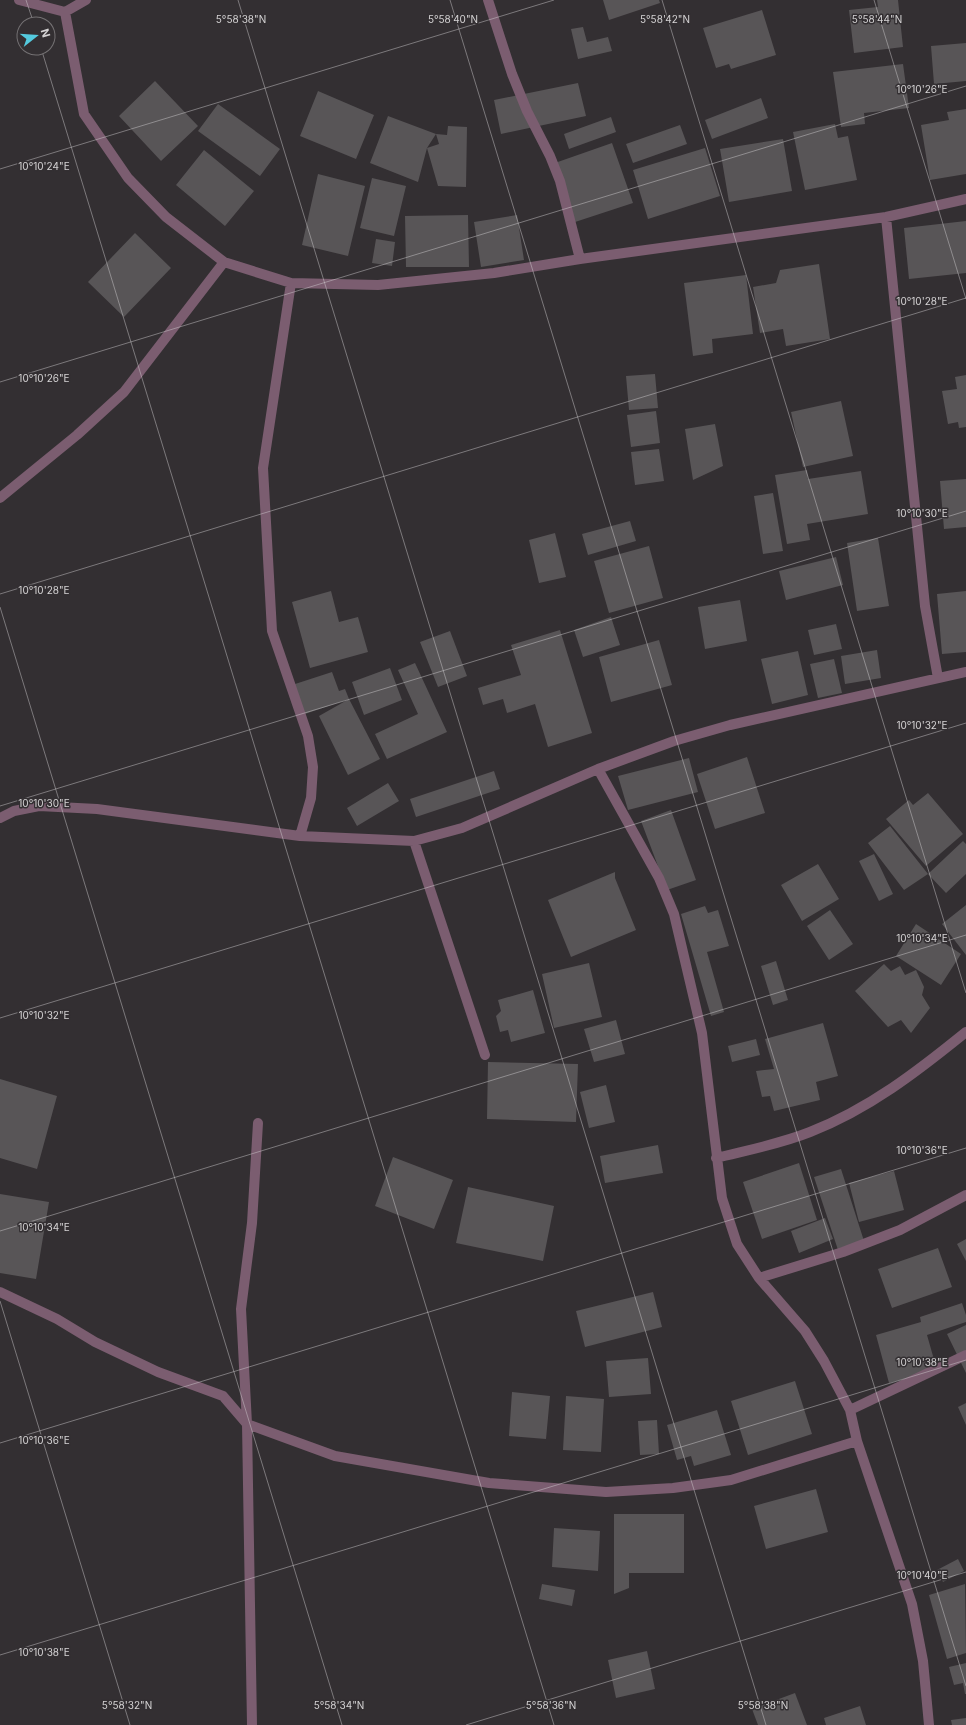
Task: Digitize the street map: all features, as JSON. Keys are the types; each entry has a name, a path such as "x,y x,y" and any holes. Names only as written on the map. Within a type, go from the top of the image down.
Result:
{"street":[{"path":"19,0 65,12 86,0"},
{"path":"488,0 512,74 560,181 580,259"},
{"path":"65,12 84,114 128,178 166,217 224,262 291,283 378,284 434,280 494,273 580,259 886,217 966,199"},
{"path":"886,217 925,606 938,678"},
{"path":"0,498 77,435 124,392 224,262"},
{"path":"291,283 263,468 272,631 308,736 313,767 311,798 300,836"},
{"path":"0,818 14,811 39,806 97,809 300,836 414,841 462,828 598,769 674,742 730,725 966,672"},
{"path":"598,769 659,878 674,914 702,1033 722,1198 737,1244 759,1278 805,1331 824,1361 850,1410 858,1441 912,1604 923,1661 928,1725"},
{"path":"414,841 485,1055"},
{"path":"716,1158 810,1132 845,1116 884,1094 918,1070 966,1032"},
{"path":"252,1725 247,1424 241,1309 252,1223 258,1123"},
{"path":"759,1278 843,1252 900,1230 966,1195"},
{"path":"0,1292 51,1316 95,1342 158,1372 223,1396 247,1424 335,1456 489,1483 606,1492 673,1488 731,1480 858,1441"},
{"path":"850,1410 966,1355"}],"building":[{"path":"603,0 659,0 660,3 609,20"},
{"path":"877,0 898,0 903,47 854,53 849,10 878,7"},
{"path":"762,10 776,55 731,69 729,64 716,68 703,28"},
{"path":"583,27 587,42 608,37 612,51 578,59 571,29"},
{"path":"966,43 966,81 934,84 931,46"},
{"path":"903,64 909,108 864,113 865,124 841,127 833,72"},
{"path":"155,81 198,126 161,161 119,116"},
{"path":"578,83 586,116 501,134 494,100"},
{"path":"318,91 374,115 356,159 300,136"},
{"path":"761,98 768,118 712,139 705,120"},
{"path":"218,104 280,149 260,176 198,131"},
{"path":"966,109 966,174 930,180 921,125 949,120 947,112"},
{"path":"388,116 436,134 427,148 418,182 370,163"},
{"path":"611,117 616,132 569,149 564,134"},
{"path":"835,124 838,138 848,136 857,180 805,190 793,132"},
{"path":"680,125 687,144 633,163 626,144"},
{"path":"448,126 467,127 466,187 438,186 427,148 439,144 436,134 447,135"},
{"path":"783,139 792,191 729,202 720,149"},
{"path":"612,143 633,203 572,223 552,164"},
{"path":"705,148 720,196 648,219 633,170"},
{"path":"204,150 254,191 225,226 176,185"},
{"path":"318,174 365,186 348,256 302,245"},
{"path":"372,178 406,186 394,236 360,228"},
{"path":"468,215 469,267 406,267 405,216"},
{"path":"517,215 524,260 481,267 474,222"},
{"path":"966,221 966,273 909,279 904,228"},
{"path":"135,233 171,268 124,317 88,282"},
{"path":"376,239 395,242 392,266 372,263"},
{"path":"819,264 830,339 786,346 783,329 760,333 753,287 776,283 780,270"},
{"path":"746,275 753,334 712,339 713,353 693,356 684,283"},
{"path":"655,374 658,408 629,410 626,376"},
{"path":"966,375 966,427 959,428 958,422 948,424 942,391 957,389 955,377"},
{"path":"841,401 853,456 803,467 791,412"},
{"path":"656,411 660,443 631,447 627,415"},
{"path":"715,424 723,466 693,480 685,429"},
{"path":"659,449 664,481 635,485 631,452"},
{"path":"807,470 808,479 861,471 868,514 807,524 810,540 787,544 775,475"},
{"path":"966,479 966,527 944,529 940,481"},
{"path":"773,493 783,551 763,554 754,496"},
{"path":"630,521 636,541 588,555 582,534"},
{"path":"555,533 566,577 539,583 529,540"},
{"path":"878,538 889,606 857,611 847,543"},
{"path":"649,546 663,598 609,613 594,561"},
{"path":"836,557 843,585 786,600 779,571"},
{"path":"331,591 339,622 358,617 368,652 310,668 292,602"},
{"path":"966,591 966,652 942,654 937,594"},
{"path":"740,600 747,641 705,649 698,607"},
{"path":"611,617 620,645 583,657 574,630"},
{"path":"836,624 842,649 814,655 808,630"},
{"path":"560,630 592,733 548,747 535,704 507,713 503,699 483,705 478,688 521,675 511,645"},
{"path":"450,631 467,676 438,687 420,642"},
{"path":"659,640 672,685 611,702 599,657"},
{"path":"877,650 881,678 845,684 841,656"},
{"path":"798,651 808,695 772,704 761,659"},
{"path":"834,659 842,693 818,698 810,664"},
{"path":"415,663 447,732 387,759 375,734 418,714 398,670"},
{"path":"390,668 402,700 364,715 352,682"},
{"path":"332,672 339,691 345,689 349,699 302,715 292,685"},
{"path":"349,699 380,759 348,775 319,716"},
{"path":"747,757 765,813 715,829 697,774"},
{"path":"689,758 698,792 628,810 618,776"},
{"path":"494,771 500,789 416,817 410,799"},
{"path":"388,783 399,801 357,826 347,808"},
{"path":"928,793 963,834 926,866 886,819 909,800 913,805"},
{"path":"671,810 696,880 667,890 641,821"},
{"path":"890,826 928,874 904,890 868,843"},
{"path":"963,841 966,844 966,874 946,893 928,874"},
{"path":"874,854 893,894 879,901 859,861"},
{"path":"818,864 839,899 802,921 781,885"},
{"path":"615,872 615,878 636,930 571,957 548,900"},
{"path":"966,905 966,955 942,924"},
{"path":"705,906 708,913 718,910 729,946 707,952 724,1012 711,1016 681,914"},
{"path":"830,910 853,944 829,960 807,926"},
{"path":"916,924 961,954 941,985 896,956"},
{"path":"776,961 788,1000 773,1005 761,966"},
{"path":"589,963 602,1017 554,1028 542,974"},
{"path":"884,964 891,971 900,966 905,975 916,970 924,987 922,995 930,1008 911,1033 901,1020 888,1027 855,991"},
{"path":"533,990 545,1033 511,1042 508,1030 500,1032 496,1016 501,1011 498,1000"},
{"path":"616,1020 625,1054 594,1062 584,1029"},
{"path":"823,1023 838,1076 816,1082 820,1100 774,1111 770,1096 762,1097 756,1071 774,1069 765,1039"},
{"path":"756,1039 760,1055 732,1062 728,1046"},
{"path":"488,1062 578,1064 576,1122 487,1119"},
{"path":"0,1079 57,1096 37,1169 0,1158"},
{"path":"606,1085 615,1122 589,1128 580,1092"},
{"path":"658,1145 663,1173 605,1183 600,1156"},
{"path":"393,1157 453,1180 434,1229 375,1206"},
{"path":"799,1163 817,1220 762,1239 743,1182"},
{"path":"841,1169 864,1241 838,1250 814,1177"},
{"path":"894,1171 904,1210 859,1222 849,1183"},
{"path":"468,1187 554,1206 543,1261 456,1243"},
{"path":"0,1194 49,1202 36,1279 0,1273"},
{"path":"825,1218 833,1239 799,1253 791,1231"},
{"path":"966,1239 966,1261 957,1244"},
{"path":"938,1248 952,1287 892,1308 878,1269"},
{"path":"653,1292 662,1327 585,1347 576,1311"},
{"path":"962,1303 966,1315 966,1322 927,1335 937,1370 889,1383 876,1335 921,1322 920,1317"},
{"path":"966,1325 966,1373 947,1334"},
{"path":"648,1358 651,1394 609,1397 606,1361"},
{"path":"795,1381 812,1434 748,1455 731,1401"},
{"path":"512,1392 550,1396 546,1439 509,1436"},
{"path":"566,1396 604,1399 601,1452 563,1450"},
{"path":"966,1403 966,1425 958,1407"},
{"path":"717,1410 731,1455 694,1466 691,1456 677,1460 667,1425"},
{"path":"657,1420 659,1454 640,1455 638,1421"},
{"path":"816,1489 828,1532 766,1549 754,1506"},
{"path":"614,1514 684,1514 684,1573 629,1573 629,1588 614,1594"},
{"path":"554,1528 600,1531 598,1571 552,1567"},
{"path":"958,1559 964,1571 943,1582 937,1570"},
{"path":"542,1584 575,1590 572,1606 539,1599"},
{"path":"965,1584 966,1653 947,1659 929,1595"},
{"path":"647,1651 655,1689 616,1698 608,1660"},
{"path":"966,1663 965,1694 963,1683 954,1685 949,1667"},
{"path":"795,1693 807,1725 758,1725 752,1709"},
{"path":"860,1706 866,1725 826,1725 824,1718"},
{"path":"966,1718 966,1725 952,1725 951,1720"}]}
